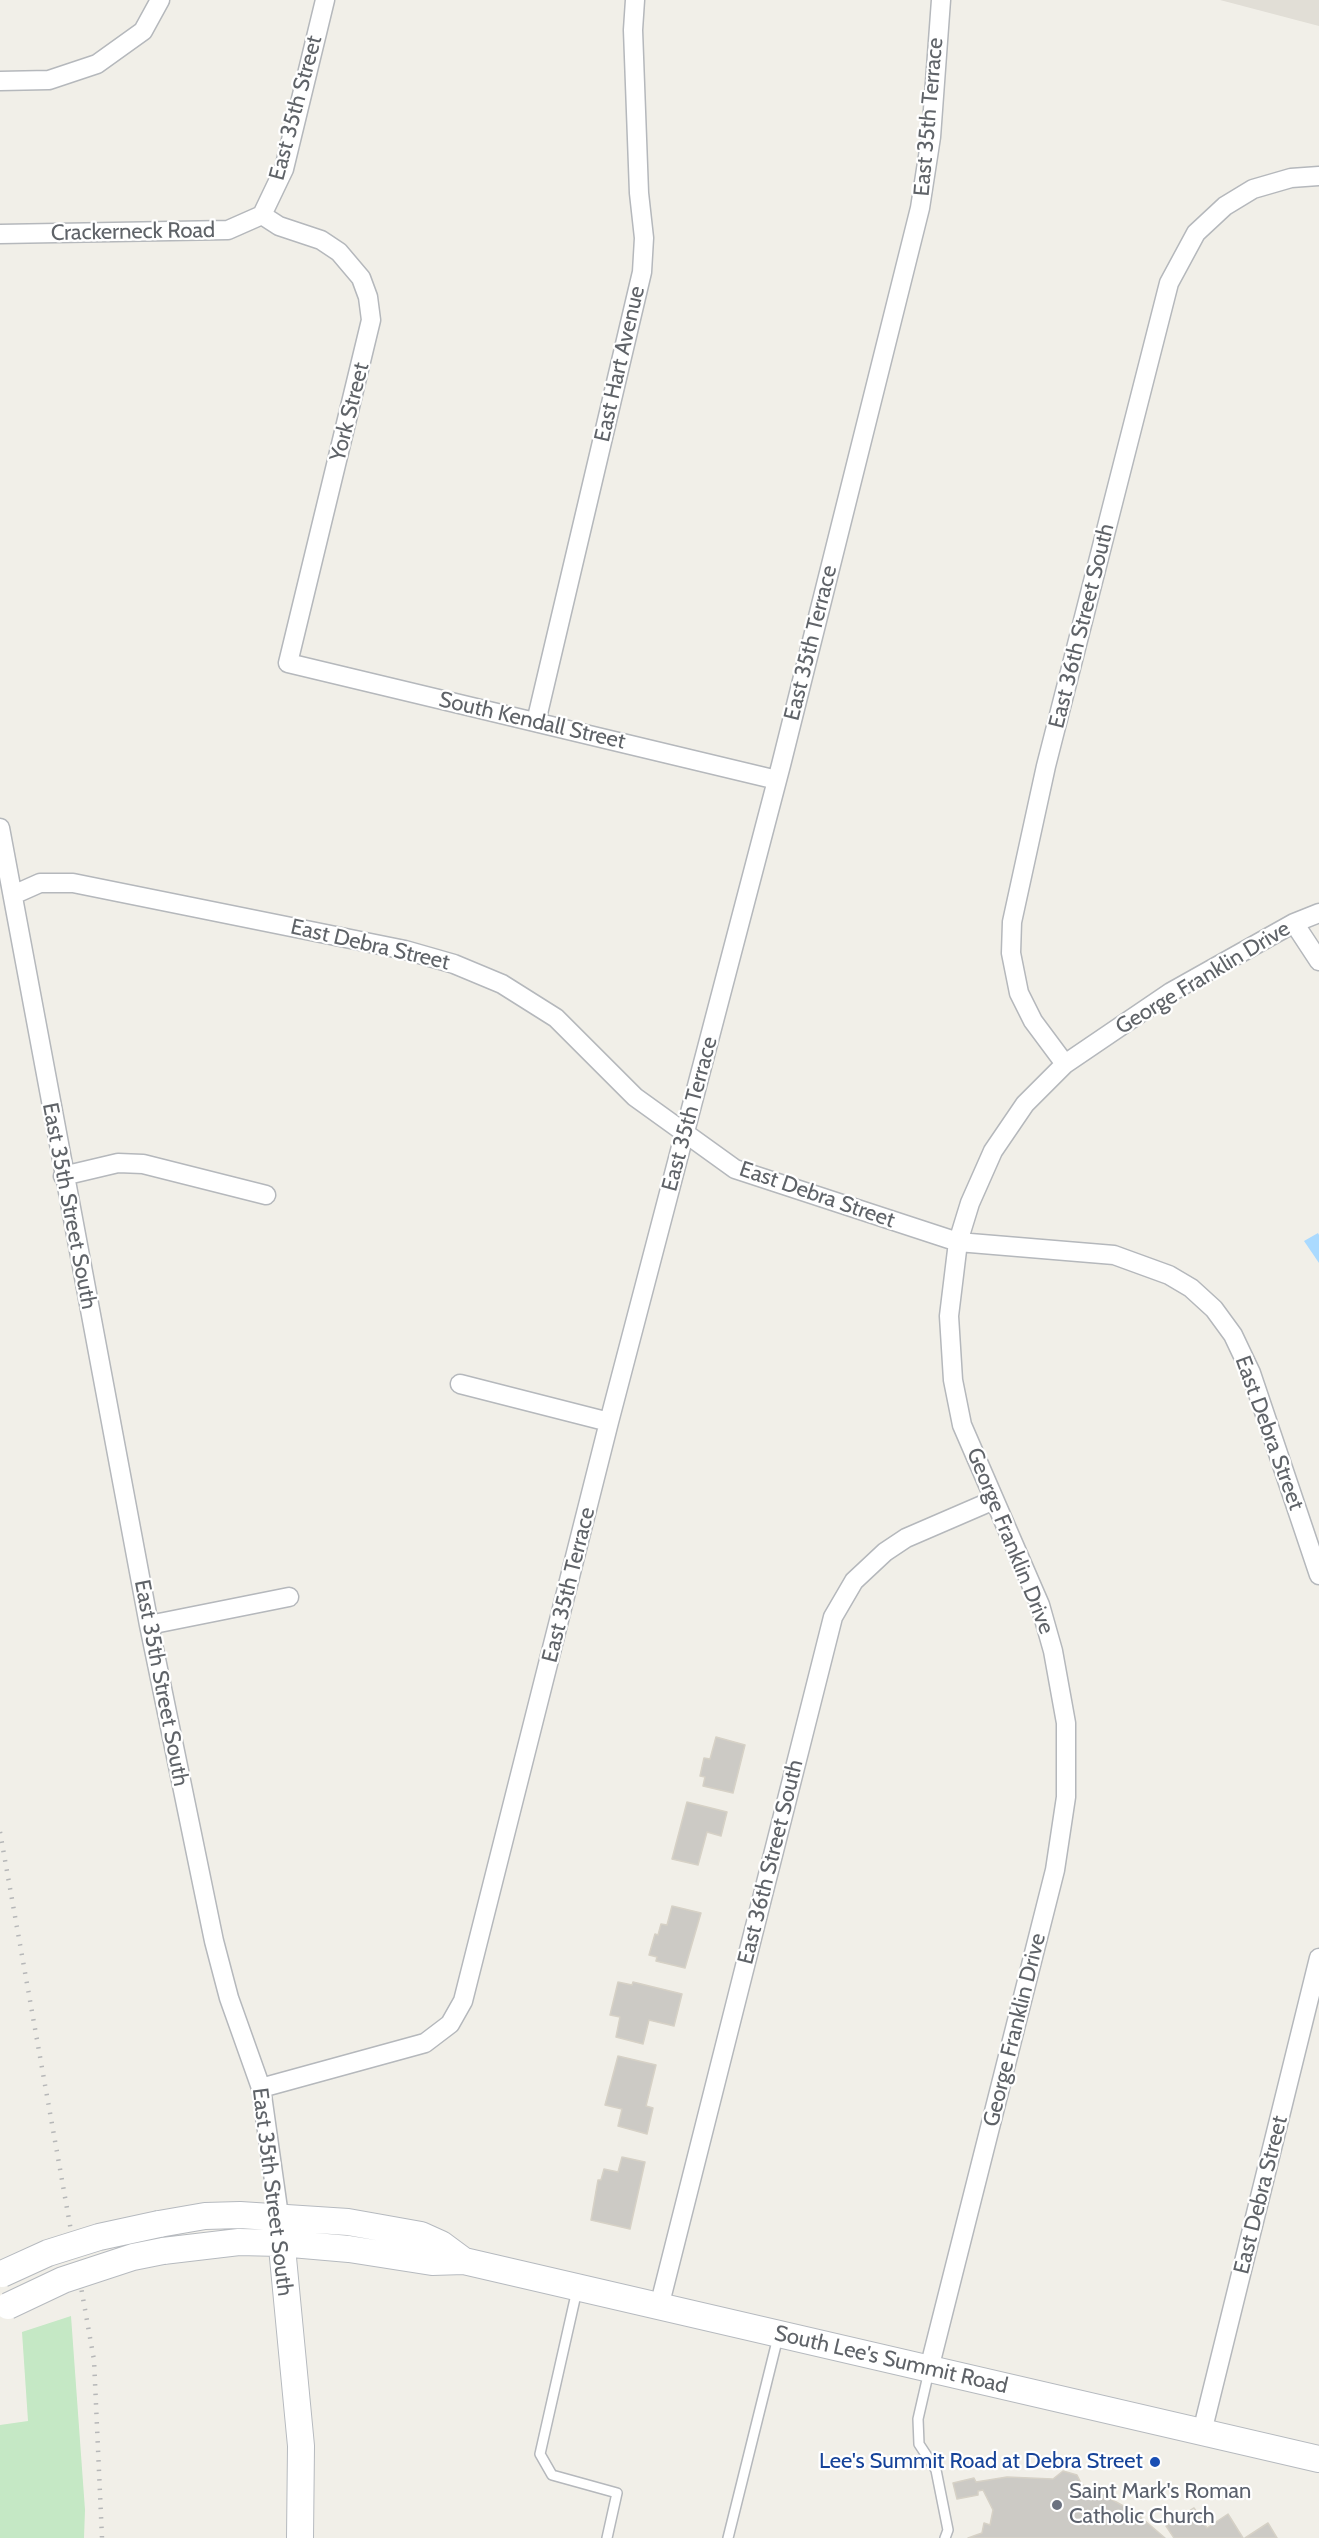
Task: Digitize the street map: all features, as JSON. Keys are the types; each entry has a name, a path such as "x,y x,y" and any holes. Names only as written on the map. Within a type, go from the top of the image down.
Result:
{"main road":[{"name":"South Lee's Summit Road","path":"1,2274 48,2253 99,2237 205,2216 279,2216 348,2222 421,2235 441,2244 464,2261"},
{"name":"East 35th Street South","path":"279,2216 301,2446 300,2538"},
{"name":"South Lee's Summit Road","path":"4,2308 63,2280 123,2260 163,2251 239,2242 349,2249 432,2262 464,2261 1319,2458"}],"street":[{"path":"0,81 49,80 97,64 143,31 160,0"},
{"name":"East 35th Street","path":"262,214 284,169 325,0"},
{"name":"East Hart Avenue","path":"536,722 642,272 644,238 639,193 633,30 635,0"},
{"name":"East 35th Terrace","path":"261,2088 425,2043 450,2024 463,2001 609,1422 777,780 920,208 931,137 941,0"},
{"name":"East 36th Street South","path":"1065,1064 1033,1021 1019,993 1011,953 1012,922 1046,766 1169,283 1196,233 1225,206 1253,189 1291,178 1319,176"},
{"name":"Crackerneck Road","path":"0,234 228,230 262,214"},
{"name":"York Street","path":"262,214 279,226 321,240 339,252 361,278 368,297 371,320 362,367 288,663"},
{"name":"South Kendall Street","path":"288,663 777,780"},
{"name":"East 35th Street South","path":"0,828 63,1176 149,1625 214,1941 229,1998 261,2088 279,2216"},
{"name":"East Debra Street","path":"13,895 40,883 73,883 405,950 454,964 502,984 556,1018 635,1097 735,1169 958,1242 1114,1255 1169,1275 1191,1288 1214,1309 1233,1335 1251,1373 1319,1575"},
{"name":"George Franklin Drive","path":"929,2369 1055,1870 1066,1797 1066,1724 1053,1651 1040,1605 962,1425 953,1380 949,1316 958,1242 970,1203 993,1151 1025,1104 1065,1064 1171,992 1293,923 1319,913"},
{"path":"1293,923 1319,961"},
{"path":"63,1176 118,1163 143,1164 266,1195"},
{"path":"460,1384 609,1422"},
{"name":"East 36th Street South","path":"659,2307 833,1617 854,1581 885,1551 906,1538 994,1500"},
{"path":"149,1625 289,1597"},
{"name":"East Debra Street","path":"1202,2432 1317,1982 1319,1958"}],"lane":[{"path":"578,2288 540,2454 552,2475 617,2493 607,2538"},
{"path":"728,2538 778,2334"},
{"path":"929,2369 918,2419 919,2444 936,2470 948,2530 945,2538"}],"shaded area":[{"path":"1220,0 1319,0 1319,26"}],"green space":[{"path":"71,2316 85,2510 84,2538 0,2538 0,2425 28,2421 22,2332"}],"water":[{"path":"1318,1233 1319,1235 1319,1263 1304,1241"}],"building":[{"path":"716,1737 745,1745 733,1793 703,1786 705,1777 700,1776 704,1758 710,1759"},
{"path":"687,1802 727,1812 721,1836 707,1832 698,1865 672,1859"},
{"path":"672,1906 701,1913 685,1968 656,1961 657,1957 649,1955 655,1934 658,1935 661,1924 667,1925"},
{"path":"618,1982 632,1985 633,1982 682,1994 674,2026 649,2020 643,2044 616,2037 620,2017 610,2015"},
{"path":"618,2056 656,2065 646,2106 653,2108 647,2134 618,2126 622,2109 605,2105"},
{"path":"622,2157 645,2162 630,2229 591,2220 598,2180 601,2180 604,2169 618,2172"},
{"name":"Saint Mark's Roman Catholic Church","path":"1063,2471 1077,2475 1082,2485 1136,2513 1165,2538 968,2538 982,2533 984,2523 990,2525 993,2510 983,2490 978,2491 978,2495 957,2499 953,2483 974,2478 976,2482 1007,2477 1053,2479"},
{"name":"Saint Mark's Roman Catholic Church","path":"1194,2508 1207,2528 1228,2514 1243,2538 1174,2538 1166,2526"},
{"name":"Saint Mark's Roman Catholic Church","path":"1268,2523 1277,2538 1245,2538"}],"railway":[{"path":"0,1832 94,2360 102,2538"}],"place":[{"name":"Lee's Summit Road at Debra Street","path":"1155,2462"},
{"name":"Saint Mark's Roman Catholic Church","path":"1057,2505"}]}
